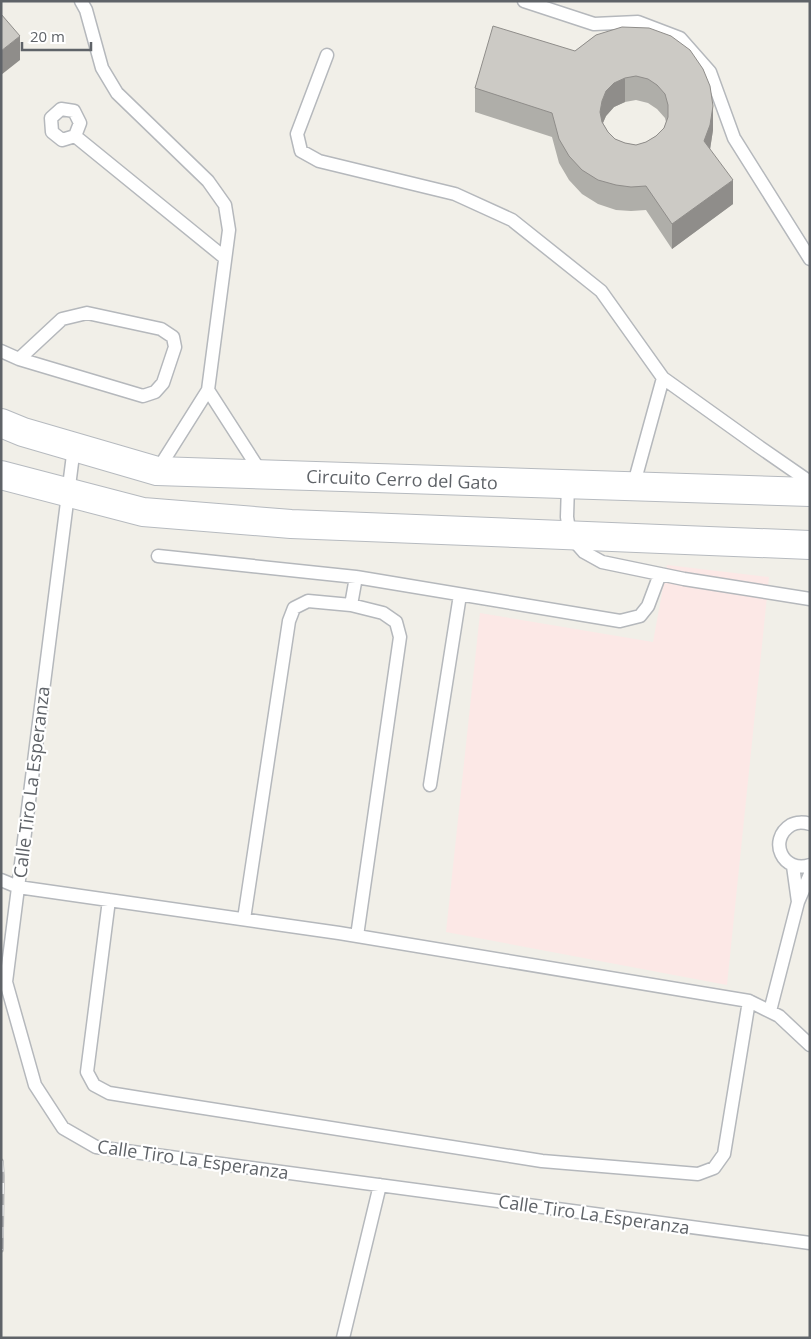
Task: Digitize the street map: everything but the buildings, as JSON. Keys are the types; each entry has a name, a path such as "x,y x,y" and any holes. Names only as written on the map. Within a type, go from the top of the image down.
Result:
{"street":[{"name":"Circuito Cerro del Gato","path":"1,423 22,432 157,471 810,492"},
{"path":"1,475 153,513 291,524 810,545"}],"lane":[{"path":"81,1 86,10 102,68 117,92 208,181 225,205 229,230 208,390 157,471"},
{"path":"524,1 594,24 638,22 680,38 710,72 734,138 810,259"},
{"path":"327,55 296,134 301,151 319,161 455,194 512,220 601,290 662,378 810,482"},
{"path":"75,136 225,258"},
{"path":"1,351 19,359 143,396 155,392 163,383 175,347 173,337 161,329 87,313 62,319 19,359"},
{"path":"633,487 662,378"},
{"path":"208,390 262,475"},
{"name":"Calle Tiro La Esperanza","path":"74,447 6,982 35,1085 63,1128 96,1147 810,1243"},
{"path":"568,485 567,517 570,536 584,552 602,562 660,574 810,599"},
{"path":"158,556 356,577 620,622 640,616 648,606 660,574"},
{"path":"351,605 356,577"},
{"path":"430,785 460,595"},
{"path":"244,919 289,621 294,608 308,601 351,605 383,613 396,622 400,637 357,936"},
{"path":"810,824 805,822 794,823 785,829 780,839 779,850 784,860 793,866 804,867 810,865"},
{"path":"793,866 798,902"},
{"path":"770,1011 798,902 810,874"},
{"path":"1,880 18,887 357,936 749,1001 779,1016 810,1045"},
{"path":"110,900 87,1072 94,1084 109,1093 159,1101 542,1161 698,1174 714,1168 724,1154 749,1001"},
{"path":"343,1338 380,1185"}],"shaded area":[{"path":"667,565 769,577 727,985 446,932 480,613 653,642"}],"railway":[{"path":"1,1161 1,1250"}]}
